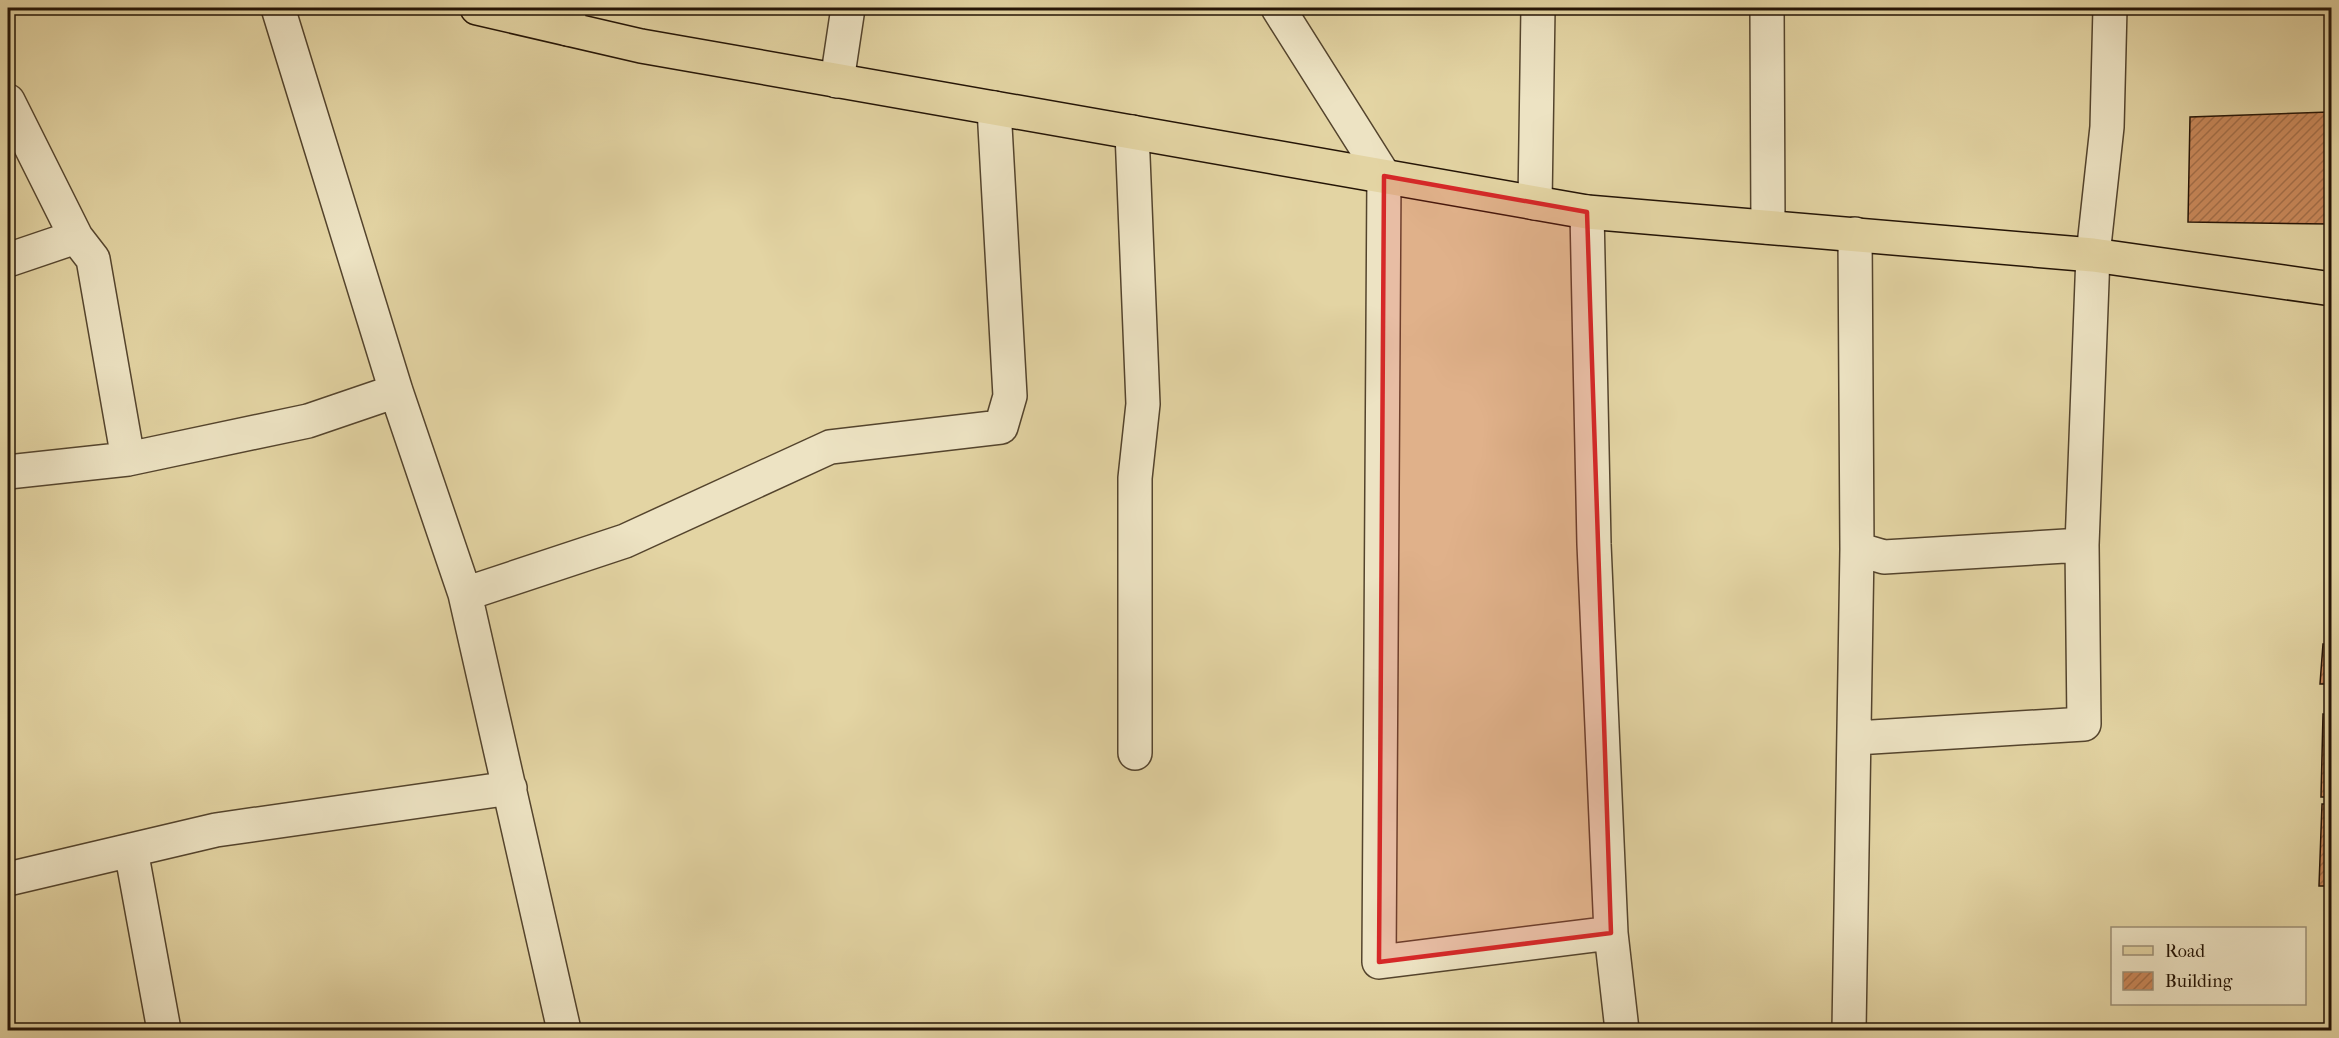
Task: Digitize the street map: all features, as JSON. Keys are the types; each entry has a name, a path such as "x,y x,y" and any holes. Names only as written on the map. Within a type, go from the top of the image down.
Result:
{"main road":[{"path":"477,8 568,18 641,46 1587,212 2093,255 2331,289"}],"street":[{"path":"278,8 396,391 465,594 564,1030"},
{"path":"837,81 849,8"},
{"path":"1535,203 1538,8"},
{"path":"1767,8 1768,227"},
{"path":"1856,738 2084,724 2082,545 2093,255 2107,127 2110,8"},
{"path":"1290,16 1384,176 1379,962 1611,933"},
{"path":"8,101 76,237 93,259 128,459"},
{"path":"465,594 625,541 830,447 1001,427 1010,396 994,108"},
{"path":"1132,132 1143,405 1135,478 1135,753"},
{"path":"1587,212 1594,544 1611,933 1622,1030"},
{"path":"1849,1030 1856,738 1854,234"},
{"path":"8,260 76,237"},
{"path":"8,472 128,459 308,421 396,391"},
{"path":"1857,549 1884,557 2082,545"},
{"path":"8,879 216,830 510,788"},
{"path":"131,850 164,1030"}],"highlighted area":[{"path":"1384,176 1587,212 1611,933 1379,962"}],"building":[{"path":"2329,112 2330,224 2188,222 2190,117"},
{"path":"2329,441 2332,441 2332,494 2325,493"},
{"path":"2328,571 2332,571 2332,628 2327,628"},
{"path":"2323,644 2332,644 2332,684 2320,684"},
{"path":"2323,714 2332,715 2332,797 2321,797"},
{"path":"2322,804 2332,804 2332,886 2319,886"},
{"path":"2330,924 2332,924 2332,981 2329,981"},
{"path":"2330,990 2332,990 2332,1030 2329,1030"}]}
